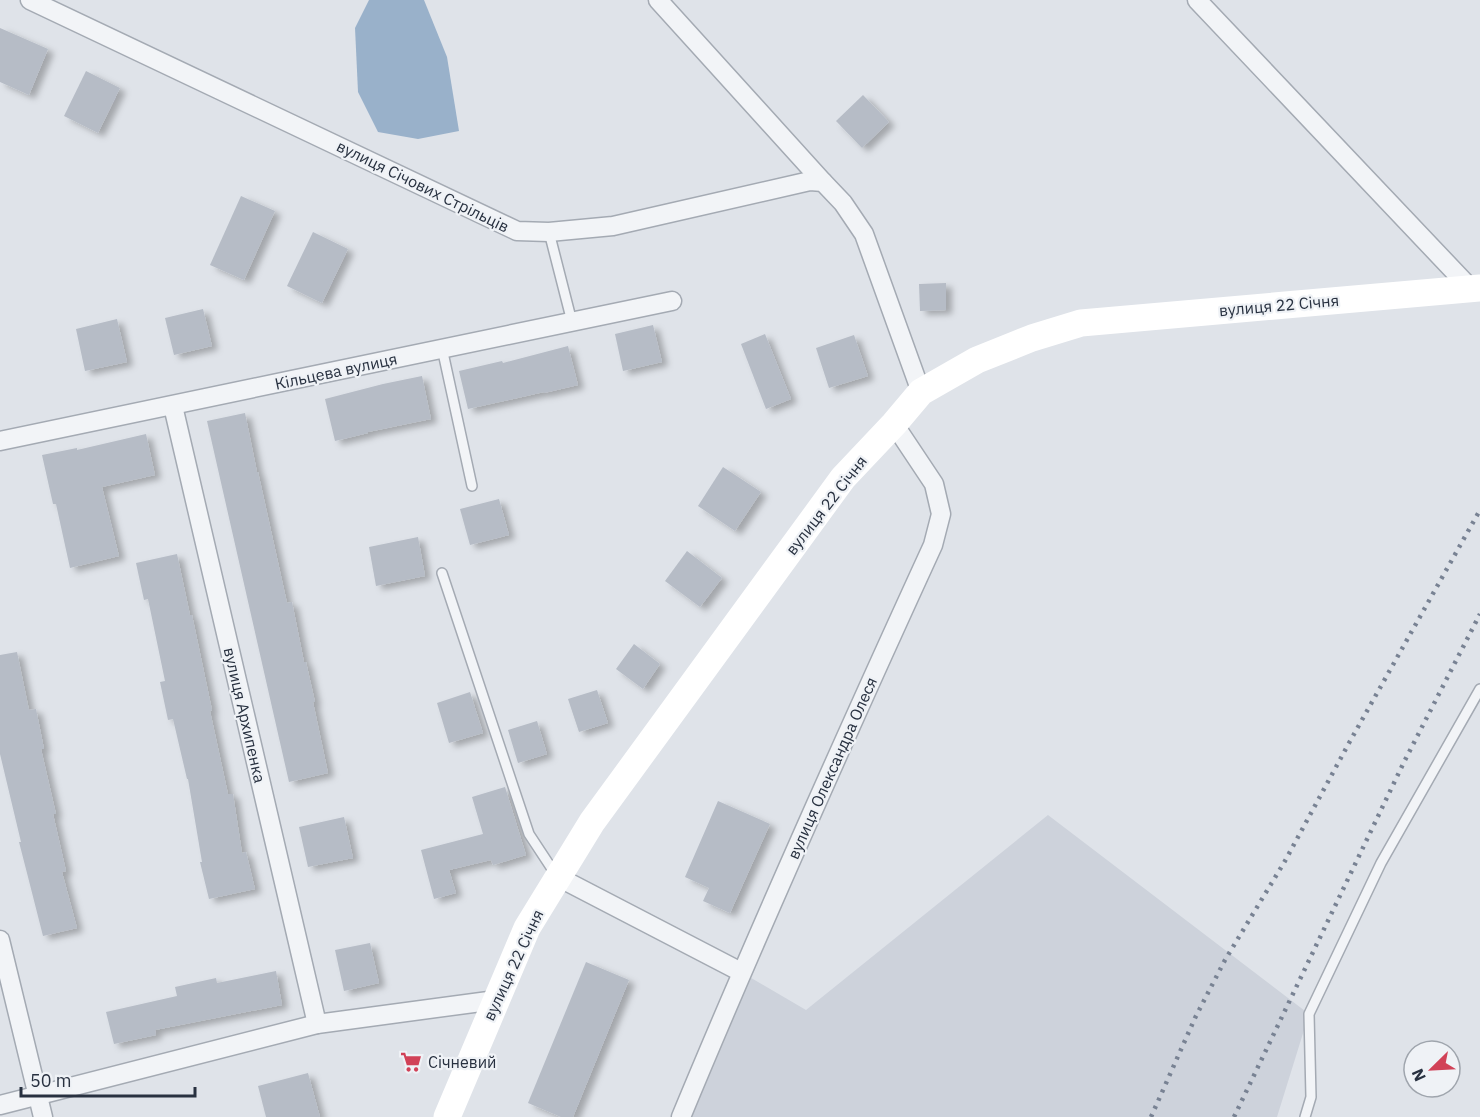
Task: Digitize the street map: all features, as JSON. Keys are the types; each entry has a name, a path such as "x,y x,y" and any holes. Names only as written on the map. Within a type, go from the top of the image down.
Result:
{"street":[{"name":"вулиця Січових Стрільців","path":"30,0 517,231 549,232 613,226 810,181 823,182"},
{"path":"658,0 843,203 864,234 921,392"},
{"path":"1197,0 1476,289"},
{"name":"вулиця 22 Січня","path":"447,1117 527,928 592,822 843,478 921,392 976,360 1081,322 1476,289"},
{"name":"Кільцева вулиця","path":"0,441 672,302"},
{"name":"вулиця Архипенка","path":"173,405 317,1024"},
{"name":"вулиця Олександра Олеся","path":"681,1117 741,972 933,545 941,514 934,484 894,424"},
{"path":"558,878 741,972"},
{"path":"0,940 43,1117"},
{"path":"0,1105 317,1024 496,1000"}],"lane":[{"path":"549,232 572,321"},
{"path":"442,348 472,486"},
{"path":"442,573 529,834 558,878"},
{"path":"1305,1117 1311,1098 1309,1014 1381,862 1480,689"}],"shaded area":[{"path":"1048,815 1309,1014 1277,1117 681,1117 741,972 806,1010"}],"water":[{"path":"369,0 424,0 447,57 459,131 418,139 378,132 358,92 355,28"}],"building":[{"path":"0,28 48,49 29,95 0,82"},
{"path":"86,71 120,88 98,133 64,116"},
{"path":"863,95 889,122 862,148 836,121"},
{"path":"241,196 275,211 244,280 210,265"},
{"path":"313,232 348,249 322,303 287,286"},
{"path":"946,283 946,310 920,311 919,284"},
{"path":"203,309 212,346 174,355 165,318"},
{"path":"117,319 127,362 85,371 76,329"},
{"path":"653,325 662,362 623,371 615,334"},
{"path":"765,334 791,399 766,409 741,344"},
{"path":"854,335 868,376 829,388 816,348"},
{"path":"568,346 578,385 468,409 459,371 502,361 503,363"},
{"path":"422,376 431,419 335,441 325,399"},
{"path":"245,413 287,603 292,602 304,662 306,662 328,773 289,782 207,421"},
{"path":"146,434 155,475 102,487 119,556 70,568 56,504 53,504 42,455 77,448 77,450"},
{"path":"723,467 761,492 735,531 698,506"},
{"path":"499,499 509,535 470,545 460,509"},
{"path":"418,537 425,576 376,586 369,547"},
{"path":"687,551 722,578 700,607 665,581"},
{"path":"177,554 190,615 192,615 228,794 233,794 242,853 246,852 255,889 209,899 200,862 202,862 188,779 173,719 168,720 160,682 165,681 148,599 144,600 136,563"},
{"path":"634,644 660,664 643,689 616,669"},
{"path":"17,652 29,710 36,709 44,749 41,749 56,814 53,814 66,871 62,872 77,928 43,936 0,754 0,655"},
{"path":"597,690 608,723 579,732 568,699"},
{"path":"470,692 483,733 449,743 437,703"},
{"path":"537,721 547,754 518,763 508,730"},
{"path":"505,787 526,855 493,865 491,860 449,870 456,893 434,899 421,850 483,834 472,797"},
{"path":"718,801 770,824 730,913 703,901 709,888 685,877"},
{"path":"344,817 353,858 308,867 299,827"},
{"path":"370,943 379,983 344,991 335,950"},
{"path":"586,962 629,980 573,1117 561,1117 528,1103"},
{"path":"276,971 282,1005 155,1030 156,1035 114,1044 106,1012 177,996 175,987 216,978 217,983"},
{"path":"308,1073 320,1117 266,1117 258,1086"}],"railway":[{"path":"1151,1117 1195,1018 1225,960 1285,861 1480,510"},
{"path":"1234,1117 1404,762 1480,614"}],"place":[{"name":"Січневий","path":"411,1062"}]}
